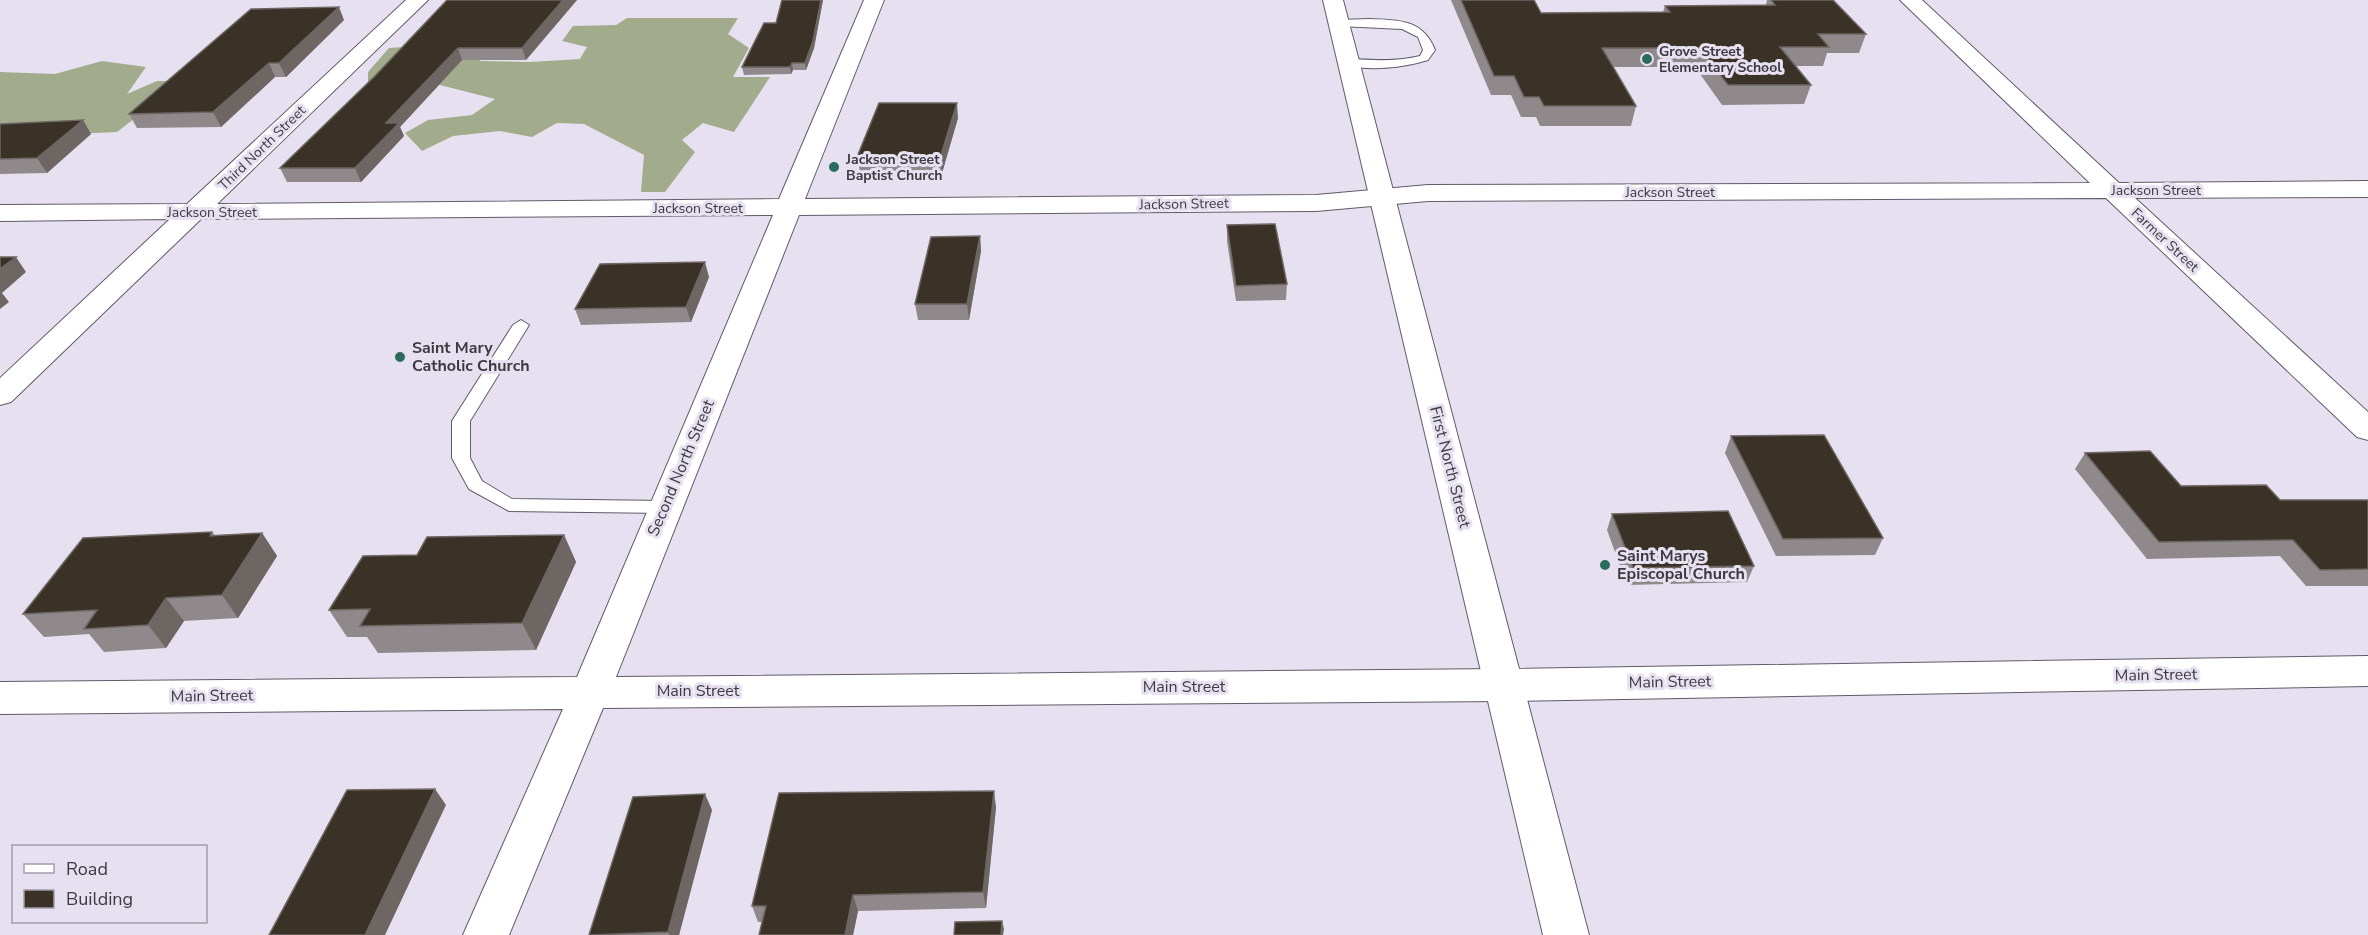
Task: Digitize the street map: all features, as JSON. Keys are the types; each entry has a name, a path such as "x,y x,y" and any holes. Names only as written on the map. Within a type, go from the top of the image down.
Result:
{"street":[{"name":"Third North Street","path":"0,395 418,0"},
{"name":"Second North Street","path":"486,935 590,692 874,0"},
{"name":"Farmer Street","path":"1910,0 2368,430"},
{"name":"First North Street","path":"1336,11 1380,198 1505,685 1566,935"},
{"name":"Jackson Street","path":"0,213 1316,203 1428,193 2368,189"},
{"name":"Main Street","path":"0,698 1505,685 2368,671"}],"lane":[{"path":"1336,11 1374,23 1414,29 1422,34 1429,50 1424,58 1410,62 1391,65 1348,63"},
{"path":"521,325 461,421 460,458 475,485 509,505 664,507"}],"green space":[{"path":"627,18 738,18 728,34 749,48 733,77 770,77 734,132 703,123 682,140 695,152 665,192 641,192 644,155 584,124 557,123 532,137 500,131 453,136 422,151 405,133 428,120 472,115 495,99 436,84 368,82 368,72 389,48 418,46 492,27 480,61 530,62 580,59 587,47 562,41 573,26 616,25"},
{"path":"102,61 146,67 127,94 157,81 183,81 117,132 0,137 0,72 55,74"}],"building":[{"path":"447,0 563,0 522,48 458,48 386,123 399,123 355,168 280,168 374,77"},
{"path":"782,0 821,0 813,41 805,63 792,63 790,67 742,67 764,23 776,23"},
{"name":"Grove Street Elementary School","path":"1461,0 1534,0 1541,13 1670,12 1665,6 1775,5 1771,0 1833,0 1866,34 1818,34 1829,47 1780,47 1811,85 1728,85 1700,48 1602,48 1636,106 1544,106 1539,97 1524,97 1514,76 1494,76"},
{"path":"339,7 279,63 269,63 213,112 129,114 251,9"},
{"path":"879,103 957,103 940,158 857,157"},
{"path":"83,120 37,158 0,159 0,124"},
{"path":"1275,224 1287,284 1236,286 1227,225"},
{"path":"980,236 967,304 915,304 931,237"},
{"path":"0,257 16,257 0,269"},
{"path":"705,262 686,307 575,309 600,264"},
{"path":"1824,435 1883,538 1783,539 1731,436"},
{"path":"2150,451 2181,486 2266,485 2280,500 2368,500 2368,569 2320,570 2293,540 2159,542 2085,453"},
{"path":"1728,511 1754,566 1633,568 1612,514"},
{"path":"212,532 210,536 262,533 222,595 166,598 148,625 84,629 97,610 23,614 83,538"},
{"path":"564,535 522,623 360,626 370,609 329,610 363,556 417,555 427,537"},
{"path":"435,789 365,935 269,935 347,790"},
{"path":"994,791 983,892 853,895 845,935 759,935 766,906 752,906 779,793"},
{"path":"705,794 668,932 589,935 633,797"},
{"path":"1002,921 1001,935 954,935 955,922"}],"place":[{"name":"Grove Street Elementary School","path":"1647,59"},
{"name":"Jackson Street Baptist Church","path":"834,167"},
{"name":"Saint Mary Catholic Church","path":"400,357"},
{"name":"Saint Marys Episcopal Church","path":"1605,565"}]}
